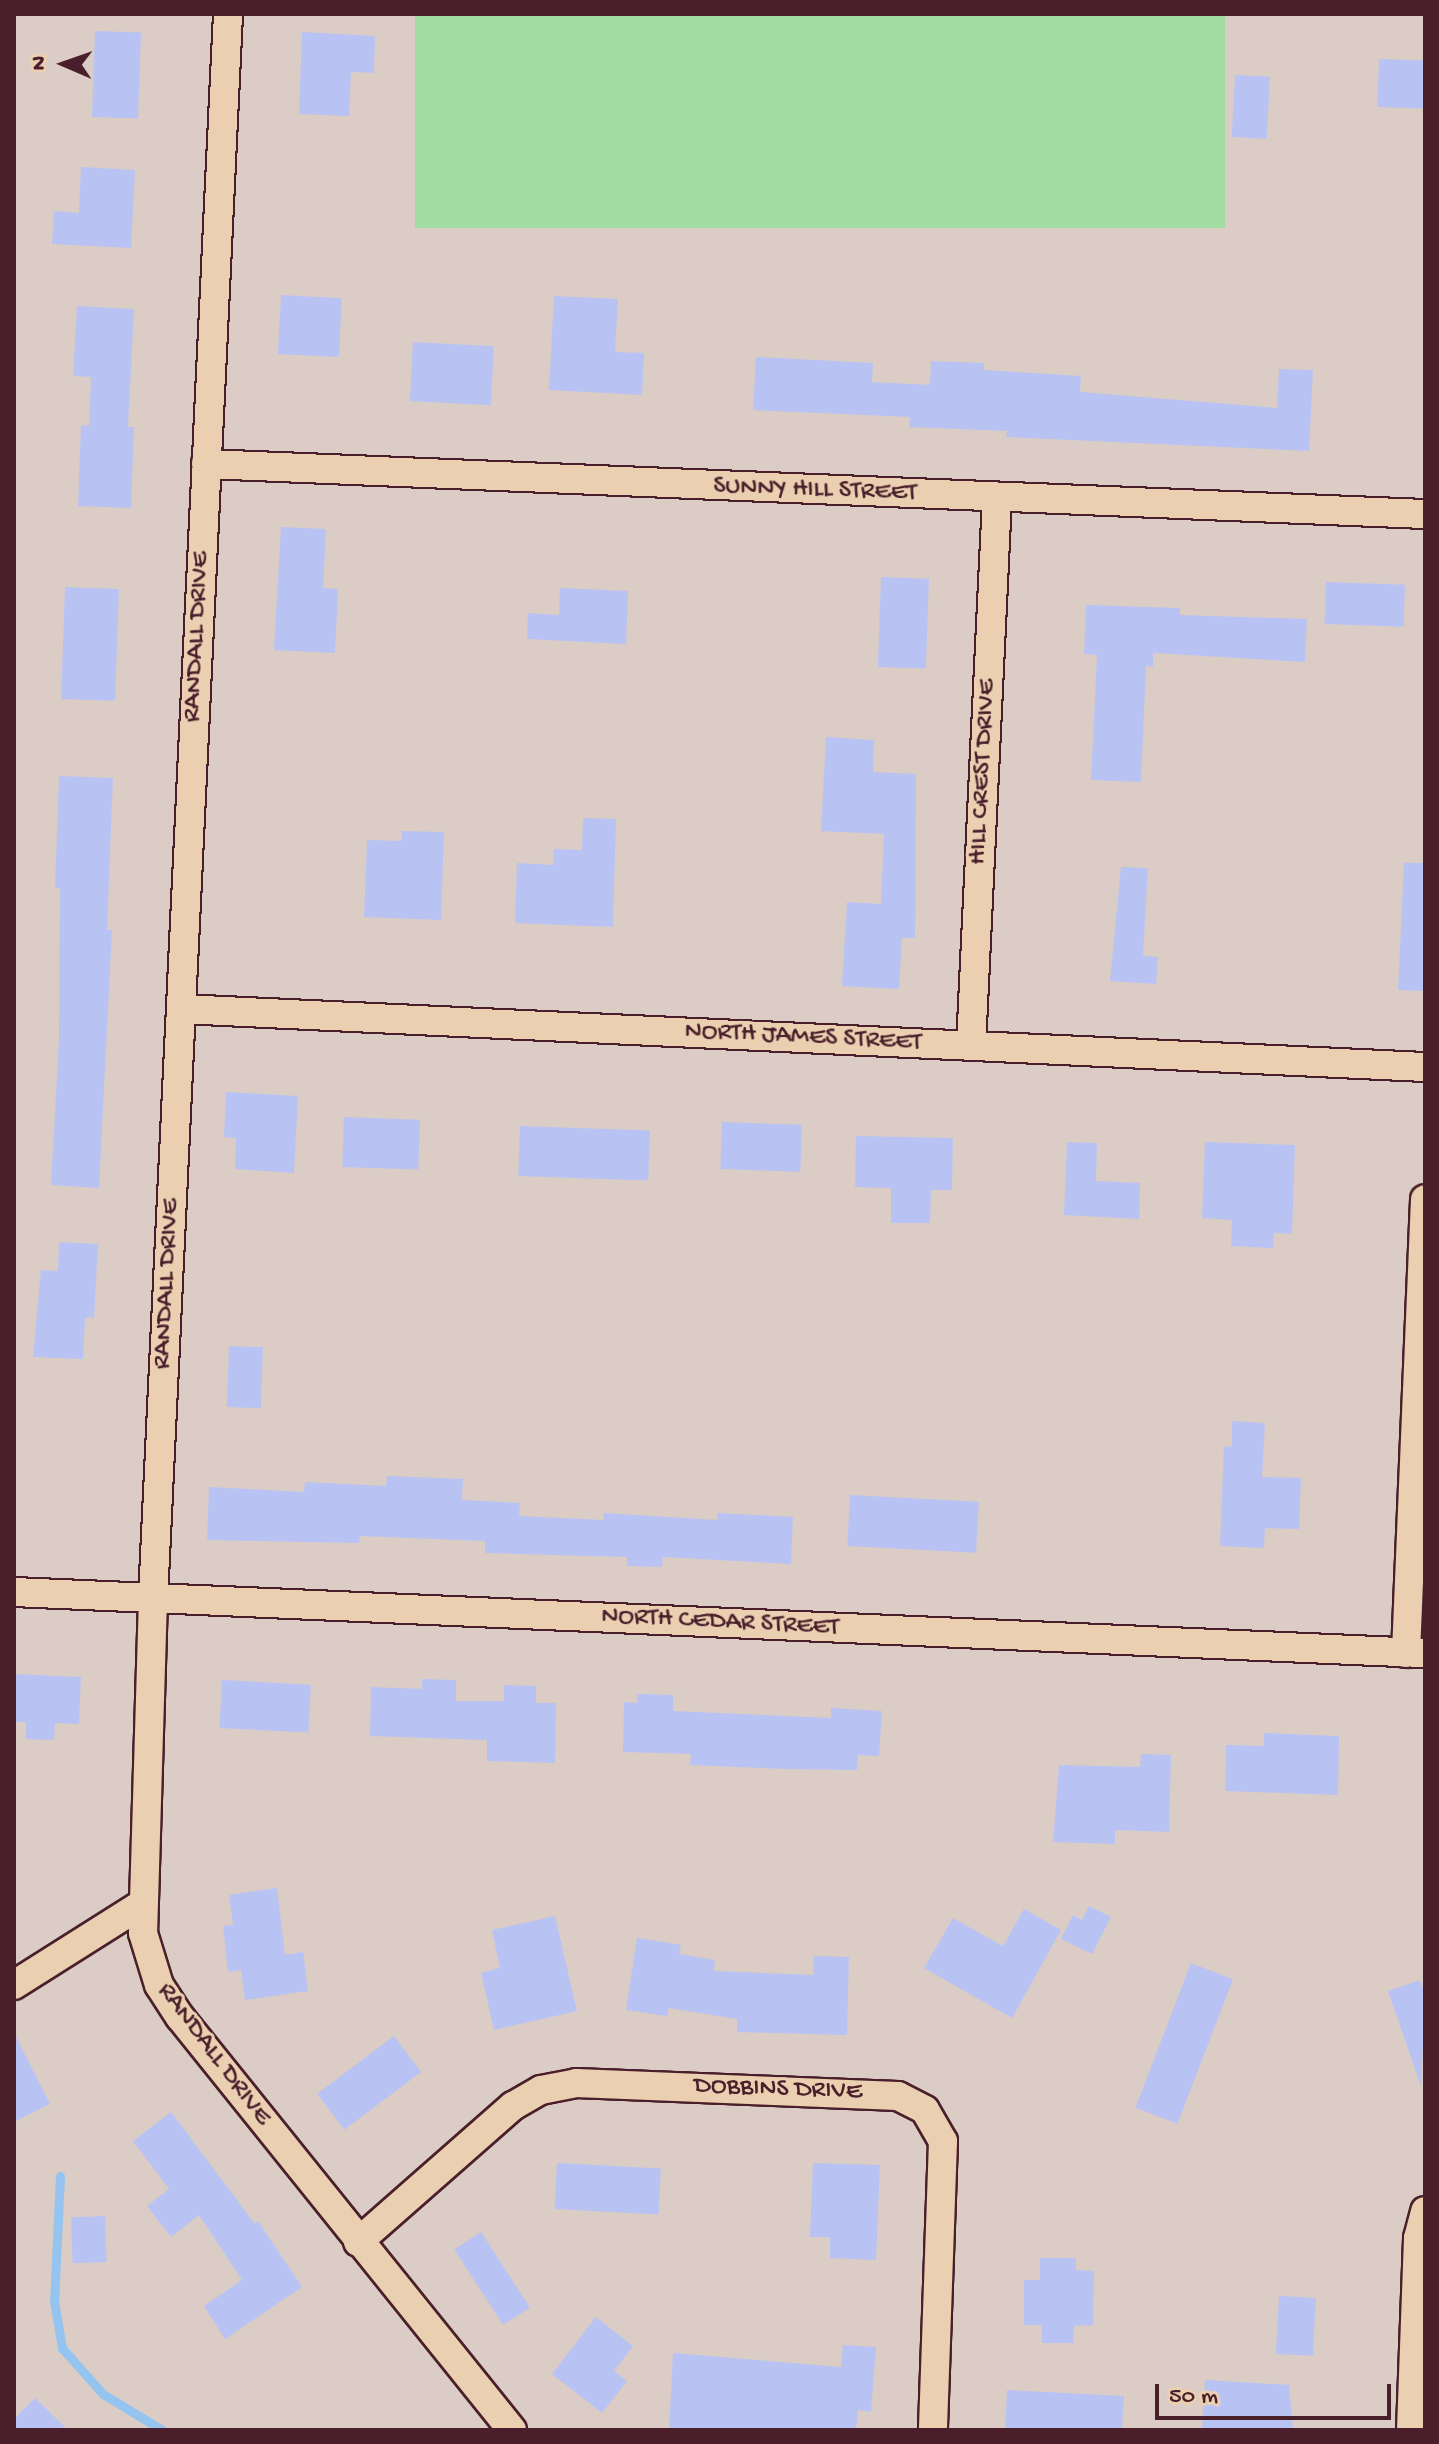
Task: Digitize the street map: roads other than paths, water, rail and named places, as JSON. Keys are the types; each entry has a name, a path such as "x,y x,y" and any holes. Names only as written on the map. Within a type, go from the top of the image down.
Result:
{"street":[{"name":"RANDALL DRIVE","path":"228,14 153,1598 142,1904 148,1959 159,1985 358,2242 512,2430"},
{"name":"SUNNY HILL STREET","path":"206,464 997,499 1425,514"},
{"name":"HILL CREST DRIVE","path":"971,1046 997,499"},
{"name":"NORTH JAMES STREET","path":"181,1009 1425,1067"},
{"path":"1416,1653 1425,1199"},
{"name":"NORTH CEDAR STREET","path":"14,1592 1416,1653"},
{"path":"14,1985 142,1904"},
{"name":"DOBBINS DRIVE","path":"358,2242 513,2106 541,2090 576,2083 898,2096 925,2110 943,2141 933,2430"},
{"path":"1411,2430 1418,2238 1425,2211"}],"waterway":[{"path":"60,2176 54,2301 62,2348 103,2394 162,2430"}]}
